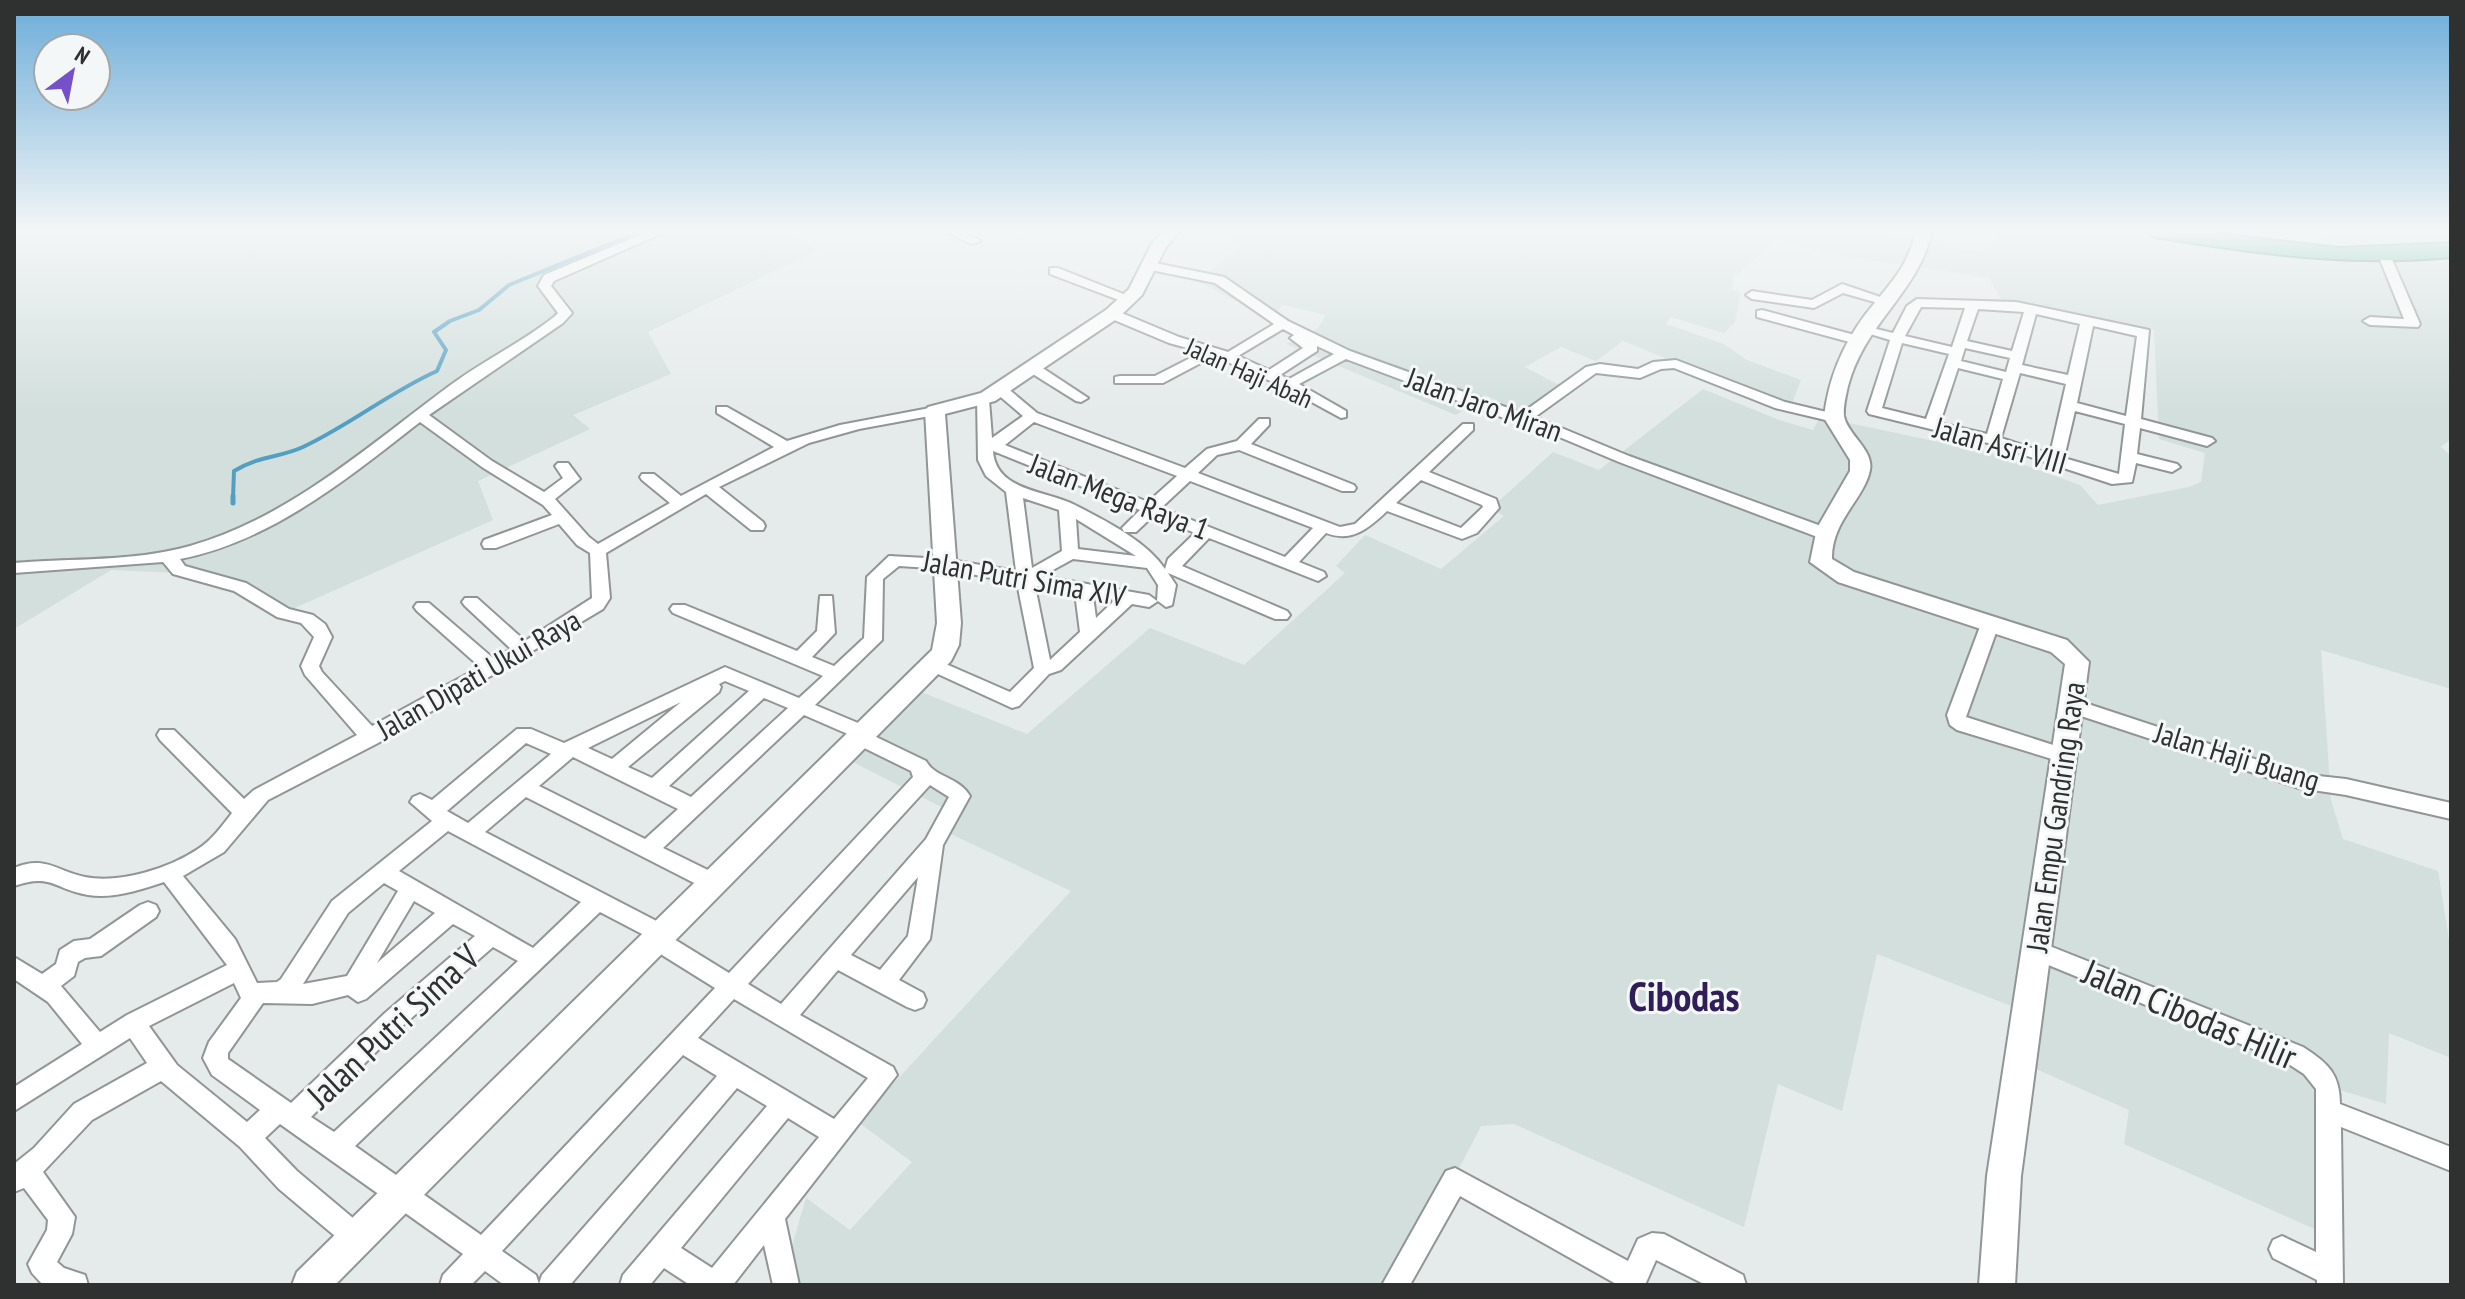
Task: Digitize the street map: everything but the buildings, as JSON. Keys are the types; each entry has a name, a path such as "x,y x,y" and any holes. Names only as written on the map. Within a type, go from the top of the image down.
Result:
{"street":[{"path":"14,568 171,555 208,546 273,517 335,478 499,358 562,318 564,309 549,292"},
{"path":"1109,292 1129,299"},
{"path":"420,415 487,464 545,499 583,541 598,551 786,447 852,427 982,400 1112,314 1134,292"},
{"name":"Jalan Jaro Miran","path":"1240,292 1280,326 1345,354 1826,534"},
{"path":"1752,295 1809,305 1833,292"},
{"path":"1857,292 1885,301"},
{"path":"1826,534 1861,465 1834,418 1846,364 1861,335 1894,292"},
{"path":"2370,321 2406,326 2413,324 2399,292"},
{"path":"1898,338 1913,305 2031,309 2135,329 2145,335 2128,456 2172,467"},
{"path":"1931,426 1973,305"},
{"path":"1993,440 2031,309"},
{"name":"Jalan Haji Abah","path":"1112,314 1174,340 1214,351 1289,384 1341,414"},
{"path":"1762,314 1861,335 1898,338 2074,381"},
{"path":"2056,461 2088,320"},
{"path":"1234,353 1280,326 1312,348 1275,372"},
{"name":"Jalan Asri VIII","path":"1898,338 1874,411 1993,440 2112,479 2126,479 2128,456"},
{"path":"1120,380 1158,380 1214,351"},
{"path":"1956,353 2014,367"},
{"path":"1289,384 1345,354"},
{"path":"1522,420 1591,370 1600,368 1640,374 1658,365 1676,364 1780,405 1834,418"},
{"path":"1033,368 1081,398"},
{"path":"1001,390 1032,416 1339,532 1352,531 1386,505 1468,427"},
{"path":"982,400 988,466 997,478 1014,490 1067,507 1147,555 1154,563"},
{"path":"2069,405 2207,441"},
{"path":"722,410 786,447"},
{"path":"310,1285 942,655 949,636 935,411"},
{"name":"Jalan Mega Raya 1","path":"1032,416 996,442 998,448 1318,576"},
{"path":"1241,445 1264,422"},
{"path":"1130,528 1218,448 1241,445 1348,488"},
{"path":"545,499 570,483 570,473 563,466"},
{"path":"1386,505 1462,534 1491,508 1490,502 1417,473"},
{"path":"648,477 680,503"},
{"path":"708,488 757,526"},
{"path":"1014,490 1025,579 1043,670"},
{"path":"1067,507 1070,553"},
{"path":"490,544 563,517"},
{"path":"1288,563 1323,527"},
{"path":"1207,531 1174,563 1173,569 1281,615"},
{"name":"Jalan Empu Gandring Raya","path":"1826,534 1821,548 1821,562 1846,577 2059,646 2074,655 2077,673 2073,706 2004,1176 1997,1285"},
{"name":"Jalan Dipati Ukui Raya","path":"14,877 47,869 93,887 122,884 168,872 208,854 225,839 243,811 261,795 371,738 597,605 601,598 598,551"},
{"path":"1025,579 1070,553 1154,563"},
{"path":"171,555 172,564 179,570 240,587 275,609 307,619 319,628 323,637 310,666 314,675 371,738"},
{"name":"Jalan Putri Sima XIV","path":"647,850 875,637 876,575 901,558 1157,601 1167,585 1154,563"},
{"path":"1083,589 1089,632"},
{"path":"933,665 1012,701 1043,670 1055,666 1129,597"},
{"path":"799,659 826,633 826,600"},
{"path":"471,602 523,649"},
{"path":"423,607 492,668"},
{"path":"679,609 836,674"},
{"path":"1990,624 1956,715 1957,720 1964,725 2065,756"},
{"path":"613,769 722,675"},
{"path":"470,833 568,750 722,675 762,689 861,735 919,766 924,774 954,788 960,796 933,845 783,1018"},
{"path":"654,788 762,689"},
{"name":"Jalan Haji Buang","path":"2073,706 2299,781 2346,787 2451,811"},
{"path":"281,992 289,986 340,907 383,872 433,811 524,734 613,769 693,807"},
{"path":"167,735 243,811"},
{"path":"453,1285 922,782 924,774"},
{"path":"524,787 712,882"},
{"path":"433,811 598,900 783,1018 885,1075 715,1285 662,1251"},
{"path":"883,983 919,939 933,845"},
{"path":"14,1100 135,1022 243,980 227,945 168,872"},
{"path":"383,872 533,959"},
{"path":"357,988 363,965 411,888"},
{"path":"336,1147 598,900"},
{"path":"44,985 66,969 68,957 82,948 93,949 148,911"},
{"path":"453,911 357,988 312,994 257,993 217,1049 215,1058 220,1067 401,1193 526,1285"},
{"name":"Jalan Putri Sima V","path":"247,1138 286,1113 493,934"},
{"name":"Jalan Cibodas Hilir","path":"2037,950 2295,1055 2312,1066 2328,1085 2330,1279"},
{"path":"834,957 915,1000"},
{"path":"14,967 44,985 97,1045"},
{"path":"135,1022 143,1040 163,1067 357,1238"},
{"path":"681,1041 836,1134"},
{"path":"75,1285 55,1278 41,1264 59,1234 62,1217 20,1175 83,1112 163,1067"},
{"path":"552,1285 734,1074"},
{"path":"633,1285 784,1104"},
{"path":"2327,1110 2451,1159"},
{"path":"1395,1285 1455,1180 1633,1282 1647,1248 1658,1246 1733,1285"},
{"path":"771,1216 786,1285"},
{"path":"2282,1249 2330,1279"}],"shaded area":[{"path":"14,292 732,292 648,332 671,374 573,415 590,429 478,481 493,520 290,610 180,573 111,570 14,629"},
{"path":"1217,292 1739,292 1735,322 1724,333 1671,317 1666,324 1724,344 1747,360 1801,380 1792,403 1746,391 1623,341 1596,361 1561,347 1525,367 1570,391 1534,418 1485,395 1456,415 1286,344 1317,329 1326,315 1283,305 1270,319"},
{"path":"1997,292 2451,292 2451,439 2441,447 2451,456 2451,689 2321,650 2331,800 2343,839 2438,871 2451,953 2451,1058 2389,1033 2386,1104 2323,1085 2321,1232 2124,1144 2129,1110 2009,1057 2014,1007 1877,954 1842,1111 1778,1084 1744,1227 1514,1124 1481,1126 1399,1285 800,1285 790,1253 806,1198 850,1230 912,1162 858,1122 1071,891 934,826 945,809 845,758 914,689 1027,734 1150,628 1244,665 1345,573 1336,566 1365,535 1441,569 1504,516 1491,508 1553,452 1599,470 1703,389 1779,420 1813,430 1820,417 1991,453 2080,485 2098,505 2201,482 2205,453 2159,439 2154,330 2055,308 2002,301"}],"waterway":[{"path":"233,498 234,471 303,447 437,371 446,350 434,332 450,321 479,310 501,292"},
{"path":"233,498 233,503"}],"district":[{"name":"Cibodas","path":"1684,997"}]}
